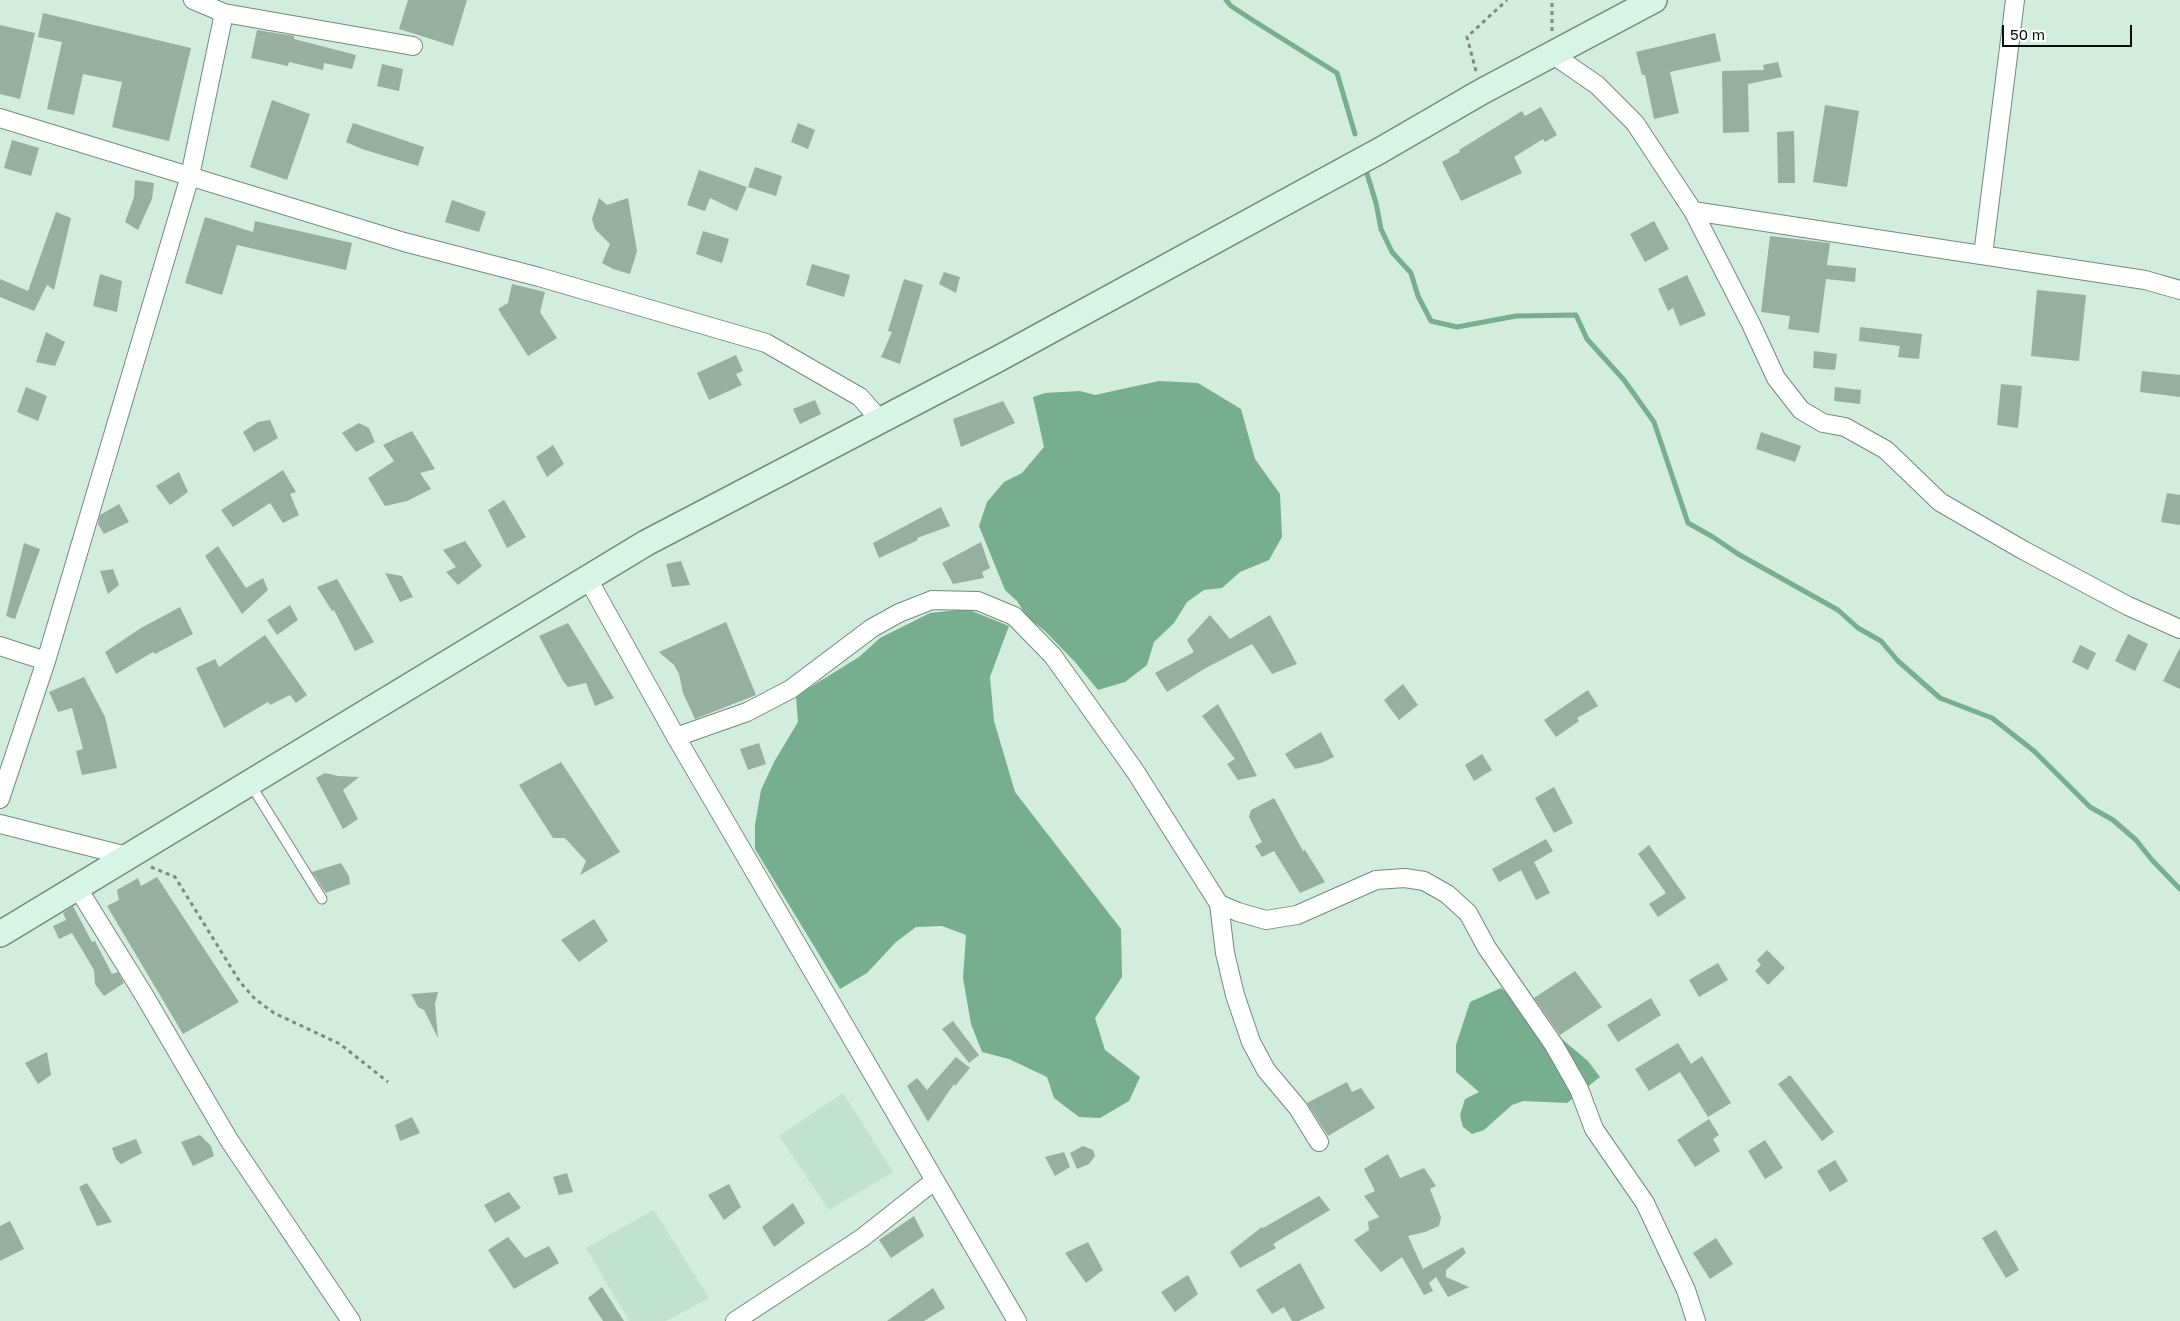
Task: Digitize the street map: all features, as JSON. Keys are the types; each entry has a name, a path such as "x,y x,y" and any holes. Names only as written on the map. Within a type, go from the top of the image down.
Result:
{"main road":[{"path":"0,934 646,543 881,421 1381,150 1481,92 1654,0"}],"street":[{"path":"193,0 224,13 413,46"},
{"path":"1984,255 2015,0"},
{"path":"0,799 46,661 190,176 224,13"},
{"path":"1552,54 1598,85 1635,123 1693,211 1751,324 1776,378 1801,410 1823,423 1845,427 1886,450 1940,502 2023,550 2119,602 2180,629"},
{"path":"0,118 404,242 539,278 766,343 860,397 881,421"},
{"path":"1693,211 2145,280 2180,290"},
{"path":"588,579 676,737 934,1181 1018,1321"},
{"path":"676,737 747,712 791,689 872,628 898,613 932,600 978,601 1014,616 1053,656 1135,771 1219,904 1225,953 1251,1042 1266,1070 1298,1108 1319,1142"},
{"path":"0,646 46,661"},
{"path":"0,824 127,856"},
{"path":"1219,904 1266,920 1297,915 1376,880 1405,878 1424,881 1447,894 1468,913 1487,948 1554,1045 1579,1089 1594,1129 1645,1203 1686,1290 1696,1321"},
{"path":"77,886 144,995 229,1140 351,1321"},
{"path":"735,1321 862,1238 934,1181"}],"lane":[{"path":"249,783 322,899"}],"path":[{"path":"1481,92 1467,37 1507,0"},
{"path":"1552,0 1552,54"},
{"path":"127,856 175,877 240,982 255,1000 274,1013 340,1044 388,1082"}],"shaded area":[{"path":"1159,381 1198,383 1241,409 1255,459 1280,494 1282,537 1269,560 1240,572 1222,588 1204,590 1187,602 1174,623 1154,642 1147,665 1125,682 1098,690 1075,662 1045,631 1027,617 1017,601 1005,590 979,526 987,502 1004,482 1022,473 1044,447 1033,397 1045,393 1080,391 1095,395"},
{"path":"967,609 1009,626 990,677 994,721 1015,792 1121,929 1122,977 1095,1018 1105,1050 1140,1077 1129,1101 1100,1118 1079,1117 1054,1098 1047,1077 1009,1059 982,1052 971,1024 963,978 966,935 942,926 916,927 896,942 867,973 840,989 755,849 755,825 761,790 774,762 798,722 796,696 859,657 880,638 930,613"},
{"path":"1501,988 1588,1061 1600,1077 1567,1103 1523,1101 1512,1105 1484,1130 1472,1134 1463,1127 1460,1115 1465,1099 1479,1092 1456,1072 1456,1045 1470,1002"},
{"path":"843,1093 893,1172 829,1210 779,1136"},
{"path":"654,1210 709,1298 666,1321 629,1321 586,1248"}],"building":[{"path":"408,0 467,0 453,46 399,29"},
{"path":"43,13 191,48 169,141 112,127 122,82 83,74 74,115 47,109 62,42 38,37"},
{"path":"0,25 35,33 20,99 0,94"},
{"path":"257,30 294,36 294,39 356,55 352,69 324,63 323,70 289,62 288,66 251,58"},
{"path":"1715,33 1721,61 1670,72 1679,113 1654,119 1645,75 1642,75 1636,52"},
{"path":"1778,62 1782,77 1748,84 1749,132 1723,133 1722,71 1764,70 1763,65"},
{"path":"382,64 403,69 399,91 377,86"},
{"path":"272,100 310,114 287,180 250,167"},
{"path":"1825,105 1859,111 1847,187 1813,182"},
{"path":"1541,107 1557,135 1545,142 1543,139 1514,157 1522,173 1461,201 1442,162 1522,111 1525,116"},
{"path":"353,123 424,147 418,166 362,149 346,142"},
{"path":"798,123 815,130 808,149 791,142"},
{"path":"1794,131 1795,183 1778,183 1777,132"},
{"path":"12,140 39,148 31,176 4,168"},
{"path":"755,167 782,176 776,196 748,187"},
{"path":"699,170 747,187 737,211 710,198 705,211 687,205"},
{"path":"135,180 154,183 152,199 138,230 125,222 134,197"},
{"path":"599,198 607,205 628,198 637,251 630,274 613,269 602,263 610,244 595,229 592,219"},
{"path":"452,200 486,212 479,232 445,222"},
{"path":"56,212 71,218 54,290 47,285 34,311 0,297 0,279 28,291"},
{"path":"205,217 253,232 255,221 352,243 346,270 237,245 222,295 185,283"},
{"path":"1654,221 1669,249 1645,262 1630,234"},
{"path":"703,231 729,239 722,263 696,254"},
{"path":"1770,236 1830,243 1827,265 1856,268 1855,282 1826,279 1819,333 1788,329 1790,316 1761,312"},
{"path":"812,264 850,275 844,297 806,285"},
{"path":"944,272 960,277 956,293 939,284"},
{"path":"100,274 122,281 117,312 93,306"},
{"path":"1687,275 1706,315 1680,326 1673,308 1668,311 1658,289"},
{"path":"904,279 923,285 900,364 881,357 892,332 888,331"},
{"path":"512,284 545,292 540,312 557,338 528,356 498,309 508,303"},
{"path":"2037,290 2086,295 2079,361 2031,356"},
{"path":"1860,327 1922,334 1919,359 1898,357 1900,346 1859,341"},
{"path":"46,332 65,342 55,366 36,362"},
{"path":"1814,351 1837,354 1835,370 1813,368"},
{"path":"736,355 743,371 736,374 742,385 709,400 697,373"},
{"path":"2142,371 2180,375 2180,397 2140,392"},
{"path":"2001,384 2022,386 2018,428 1997,425"},
{"path":"26,387 47,396 38,421 17,412"},
{"path":"1835,387 1861,390 1860,404 1834,401"},
{"path":"815,400 821,414 800,424 793,409"},
{"path":"1003,401 1015,423 961,447 953,419"},
{"path":"270,420 278,438 254,452 243,432 258,422"},
{"path":"359,423 369,428 375,442 356,452 342,433"},
{"path":"412,431 435,469 420,473 431,489 407,501 385,506 368,478 394,461 383,445"},
{"path":"1761,432 1801,446 1795,462 1756,449"},
{"path":"553,445 564,464 547,477 536,457"},
{"path":"283,470 296,492 290,494 299,515 283,523 270,503 233,527 221,510"},
{"path":"179,472 188,492 170,505 156,486"},
{"path":"2167,493 2180,495 2180,525 2161,522"},
{"path":"504,500 526,537 507,548 488,510"},
{"path":"119,504 129,522 104,534 98,524 100,515"},
{"path":"941,507 950,526 917,538 918,540 879,558 873,543"},
{"path":"465,541 482,566 458,585 446,572 456,567 443,550"},
{"path":"981,542 990,568 982,572 984,578 953,584 942,563"},
{"path":"24,543 40,549 15,619 6,616"},
{"path":"218,546 246,588 263,578 268,590 242,614 205,556"},
{"path":"681,561 690,585 672,587 666,564"},
{"path":"113,569 119,585 108,594 100,571"},
{"path":"385,573 402,576 413,597 400,602"},
{"path":"337,579 374,642 355,651 334,610 332,611 317,587"},
{"path":"290,605 298,620 277,635 267,620"},
{"path":"180,607 193,634 155,654 153,652 116,674 105,652 141,628"},
{"path":"1210,615 1230,639 1270,615 1297,664 1272,674 1252,644 1204,669 1167,692 1155,673 1194,652 1187,640"},
{"path":"726,622 756,695 695,719 683,693 679,674 674,665 659,652"},
{"path":"568,623 614,698 595,706 586,683 568,687 563,681 539,636"},
{"path":"2128,634 2148,644 2135,671 2115,661"},
{"path":"265,635 307,695 296,703 290,695 270,705 268,702 224,728 196,668 215,659 219,667"},
{"path":"2080,645 2096,653 2088,670 2072,662"},
{"path":"2180,648 2180,689 2163,681"},
{"path":"84,677 105,717 117,768 82,775 76,751 83,749 72,708 58,712 49,692"},
{"path":"1403,684 1418,705 1399,720 1384,700"},
{"path":"1588,690 1598,706 1577,718 1579,721 1556,737 1544,720"},
{"path":"1218,704 1257,776 1238,780 1227,764 1235,759 1202,716"},
{"path":"1321,732 1334,757 1321,763 1295,769 1285,754"},
{"path":"759,743 766,764 748,770 740,749"},
{"path":"1482,754 1492,770 1474,781 1465,765"},
{"path":"561,762 620,852 580,875 586,861 565,838 553,838 519,785"},
{"path":"325,773 359,777 343,790 358,819 343,829 316,778"},
{"path":"1554,787 1573,823 1554,833 1535,798"},
{"path":"1274,798 1303,851 1305,850 1325,882 1300,893 1274,851 1262,857 1255,846 1262,842 1249,817 1251,810"},
{"path":"1546,839 1553,851 1534,862 1550,893 1536,900 1521,870 1499,882 1492,869"},
{"path":"1649,845 1686,898 1658,917 1649,904 1666,893 1638,854"},
{"path":"341,863 349,876 350,884 326,893 312,872"},
{"path":"157,877 239,1002 183,1034 107,906 119,900 117,890 138,878 141,886"},
{"path":"73,906 92,942 95,941 112,974 118,972 124,983 104,996 95,984 94,970 72,933 59,939 53,926 66,920 63,913"},
{"path":"594,919 608,941 579,962 561,940"},
{"path":"1767,950 1785,968 1768,985 1755,971 1761,965 1757,960"},
{"path":"1718,963 1728,980 1699,997 1689,980"},
{"path":"1575,971 1602,1007 1560,1035 1534,998"},
{"path":"438,992 435,1004 438,1038 424,1010 418,1007 411,994"},
{"path":"1651,998 1661,1015 1618,1042 1607,1025"},
{"path":"953,1021 979,1055 969,1063 942,1029"},
{"path":"1678,1043 1691,1064 1702,1056 1731,1103 1708,1117 1680,1072 1649,1091 1635,1069"},
{"path":"47,1052 51,1075 38,1084 25,1063"},
{"path":"956,1057 970,1068 955,1086 954,1084 928,1122 907,1086 917,1078 927,1090"},
{"path":"1790,1075 1834,1132 1822,1141 1778,1084"},
{"path":"1347,1082 1352,1092 1361,1088 1375,1108 1328,1136 1307,1103"},
{"path":"412,1117 420,1133 400,1141 395,1125"},
{"path":"1709,1119 1719,1135 1713,1139 1720,1151 1695,1167 1677,1140"},
{"path":"200,1135 211,1146 214,1156 193,1166 181,1142"},
{"path":"136,1139 142,1153 121,1164 116,1159 112,1148"},
{"path":"1765,1140 1783,1168 1765,1179 1748,1151"},
{"path":"1083,1146 1093,1150 1095,1156 1089,1164 1077,1169 1070,1153"},
{"path":"1064,1152 1070,1167 1055,1176 1045,1157"},
{"path":"1388,1154 1400,1178 1424,1168 1436,1186 1430,1189 1441,1217 1439,1226 1408,1236 1423,1269 1463,1247 1466,1253 1446,1270 1446,1277 1469,1287 1448,1297 1436,1277 1429,1283 1433,1291 1424,1295 1402,1257 1381,1272 1354,1240 1369,1230 1368,1222 1379,1217 1364,1196 1375,1191 1364,1169"},
{"path":"1835,1160 1848,1181 1830,1192 1817,1171"},
{"path":"567,1173 573,1192 559,1195 553,1177"},
{"path":"87,1183 112,1222 97,1226 79,1187"},
{"path":"729,1184 741,1207 724,1220 708,1195"},
{"path":"509,1192 521,1208 495,1223 484,1205"},
{"path":"1319,1196 1330,1210 1273,1244 1276,1248 1240,1268 1230,1252 1262,1227"},
{"path":"793,1203 805,1223 774,1247 762,1227"},
{"path":"914,1216 924,1236 891,1258 879,1240"},
{"path":"10,1221 24,1249 0,1261 0,1226"},
{"path":"1996,1230 2019,1270 2006,1278 1982,1238"},
{"path":"508,1237 525,1258 549,1246 559,1263 514,1289 488,1250"},
{"path":"1716,1238 1733,1264 1710,1279 1693,1253"},
{"path":"1088,1242 1103,1270 1086,1283 1065,1253"},
{"path":"1300,1263 1325,1308 1299,1321 1292,1321 1284,1307 1272,1314 1256,1290"},
{"path":"1188,1275 1198,1294 1175,1312 1161,1292"},
{"path":"602,1287 624,1321 603,1321 588,1298"},
{"path":"933,1288 945,1308 924,1321 887,1321"}],"waterway":[{"path":"1226,0 1231,6 1337,73 1355,134"},
{"path":"1365,167 1376,203 1381,229 1392,252 1411,273 1418,296 1431,321 1457,327 1516,316 1576,315 1587,339 1624,380 1654,422 1688,523 1738,554 1838,610 1858,628 1881,641 1898,661 1940,698 1992,718 2034,751 2090,807 2113,820 2136,840 2180,889"}]}
